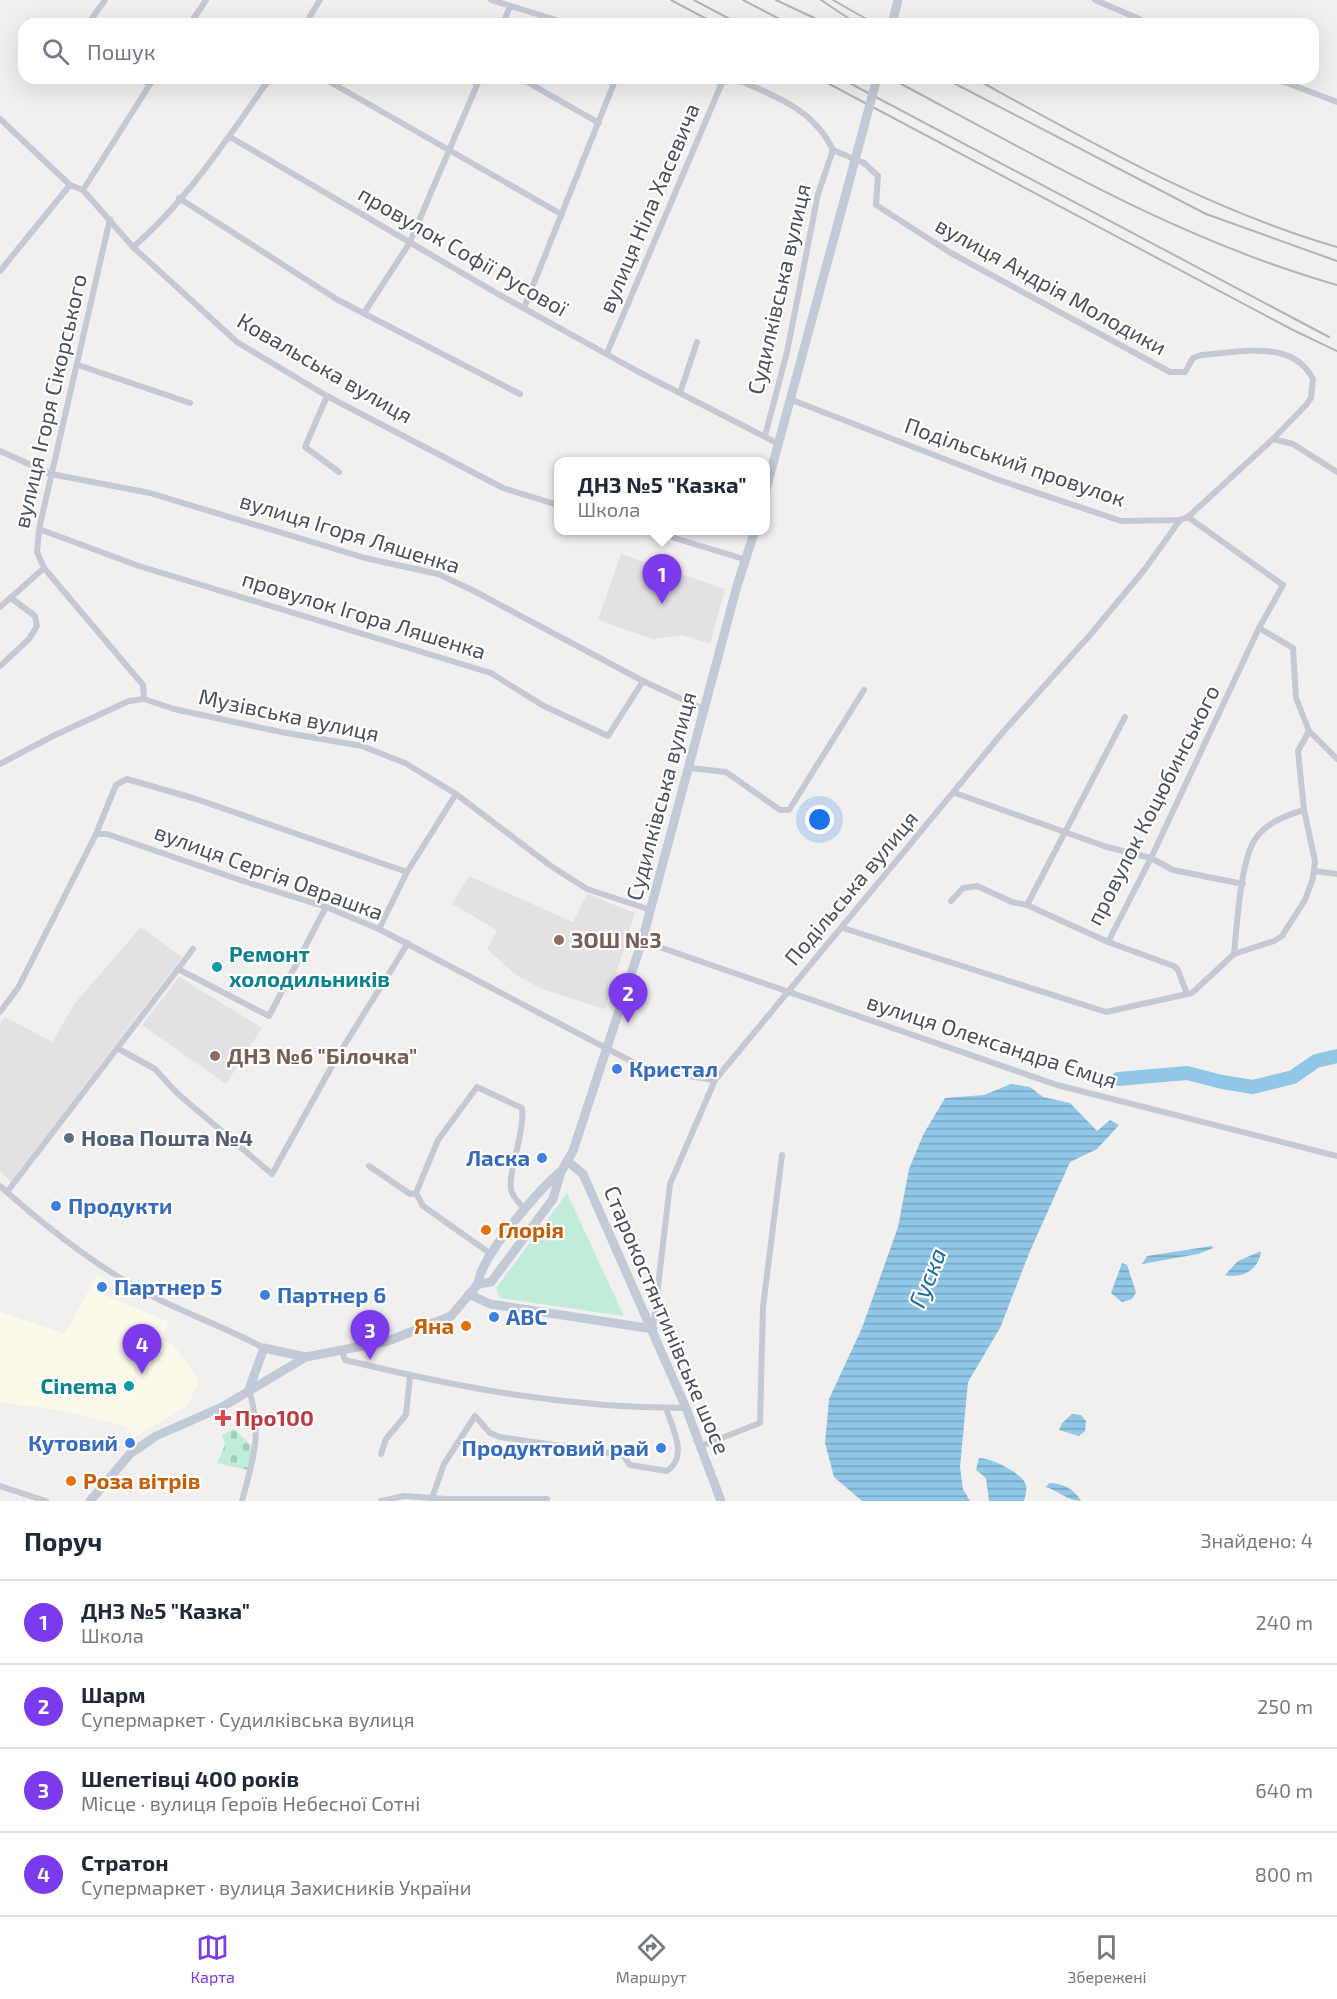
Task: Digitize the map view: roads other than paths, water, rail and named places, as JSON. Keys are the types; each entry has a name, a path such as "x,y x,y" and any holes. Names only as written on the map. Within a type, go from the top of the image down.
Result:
{"main road":[{"path":"894,18 898,0"},
{"name":"Судилківська вулиця","path":"770,476 875,84"},
{"name":"Судилківська вулиця","path":"561,1172 539,1189 479,1272 478,1284 491,1282 553,1199 561,1172 573,1150 642,941 706,710 737,586 754,535"},
{"name":"Старокостянтинівське шосе","path":"567,1161 584,1174 686,1408 721,1501"},
{"path":"249,1389 264,1348 306,1357 342,1352 388,1341 431,1326 451,1316 478,1284"},
{"path":"469,1294 490,1304 652,1329"},
{"path":"90,1501 130,1454 156,1436 222,1407 249,1389 290,1369 306,1357"}],"street":[{"path":"92,18 105,0"},
{"path":"194,18 206,0"},
{"path":"309,18 320,0"},
{"path":"491,0 549,18"},
{"path":"1095,0 1137,18"},
{"path":"505,18 510,6"},
{"path":"133,247 152,230 230,137 266,84"},
{"path":"333,84 561,214"},
{"path":"364,313 409,244 477,84"},
{"path":"531,84 599,123"},
{"path":"524,308 614,84"},
{"name":"вулиця Ніла Хасевича","path":"607,353 721,84"},
{"path":"748,84 795,105 820,128 833,150"},
{"path":"1290,84 1337,102"},
{"path":"83,190 150,85"},
{"name":"Ковальська вулиця","path":"0,119 70,185 83,190 133,247 237,342 327,396 503,488 554,504"},
{"name":"провулок Софії Русової","path":"230,137 409,244 680,393 779,444"},
{"name":"вулиця Андрія Молодики","path":"833,150 864,163 878,176 876,206 951,253 1170,372 1185,372 1193,358 1201,355 1274,351 1298,358 1312,379 1311,398 1273,439"},
{"name":"Судилківська вулиця","path":"765,436 787,352 818,194 833,150"},
{"path":"0,271 70,185"},
{"path":"179,198 338,300 520,394"},
{"name":"вулиця Ігоря Сікорського","path":"44,568 37,552 39,529 110,219"},
{"path":"680,393 698,342"},
{"path":"78,365 190,402"},
{"path":"327,396 305,447 339,472"},
{"name":"Подільський провулок","path":"792,400 996,478 1121,521 1180,520 1188,517 1273,439"},
{"path":"1273,439 1293,444 1337,472"},
{"name":"вулиця Ігоря Ляшенка","path":"0,451 51,474 150,493 365,558 438,574 644,681 706,710"},
{"name":"провулок Коцюбинського","path":"951,901 963,888 973,885 1012,902 1027,905 1108,942 1152,858 1260,628 1283,585 1188,517"},
{"name":"Подільська вулиця","path":"652,1329 670,1184 715,1080 955,793 1003,732 1104,619 1145,569 1180,520"},
{"name":"провулок Ігора Ляшенка","path":"39,529 139,566 491,673 542,705 608,736 644,681"},
{"path":"662,535 747,560"},
{"path":"0,607 44,568 143,685 144,699 129,701 53,736 0,764"},
{"path":"0,666 29,639 37,626 35,616 11,598"},
{"path":"1260,628 1293,648 1293,688 1310,731 1337,759"},
{"path":"690,768 726,772 780,810 789,810 864,690"},
{"name":"Музівська вулиця","path":"144,699 174,709 281,732 362,746 405,763 456,794 551,866 587,888 651,910"},
{"path":"1027,905 1125,717"},
{"path":"843,928 1106,1012 1186,994 1202,986 1234,954 1282,936 1305,900 1314,870 1314,853 1304,810 1298,751 1310,731"},
{"path":"0,1012 18,988 96,834 116,785 127,779 178,793 407,872"},
{"path":"955,793 1065,833 1152,858 1173,870 1243,884"},
{"path":"379,929 407,872 456,794"},
{"path":"1234,954 1249,854 1258,836 1284,816 1304,810"},
{"name":"вулиця Сергія Оврашка","path":"96,834 107,834 326,907 408,943 648,1070 715,1080"},
{"path":"1314,870 1337,874"},
{"path":"178,969 269,1016 326,907"},
{"name":"вулиця Олександра Ємця","path":"642,941 1057,1085 1337,1156"},
{"path":"1108,942 1174,966 1186,994"},
{"path":"117,1048 154,1069 177,1092 272,1174 337,1057 408,943"},
{"path":"7,1192 193,949"},
{"path":"369,1166 410,1194 416,1192 438,1140 477,1087 522,1108 523,1124 511,1185 514,1196 525,1209"},
{"path":"701,1446 760,1423 764,1307 783,1155"},
{"path":"0,1186 70,1242 121,1278 154,1297 235,1332 264,1348"},
{"path":"416,1192 423,1206 491,1254"},
{"path":"342,1352 345,1360 486,1392 568,1404 686,1408"},
{"path":"381,1454 386,1440 406,1415 410,1376"},
{"path":"242,1501 257,1442 256,1414 249,1389"},
{"path":"432,1498 444,1464 475,1416 490,1433 500,1437 623,1455 630,1465 667,1471 674,1464 679,1453 666,1408"},
{"path":"0,1486 46,1501"},
{"path":"381,1501 404,1496 547,1499"}],"water":[{"path":"1011,1084 1030,1087 1043,1097 1070,1103 1097,1131 1110,1120 1119,1125 1097,1149 1070,1162 1030,1251 1000,1328 968,1382 960,1467 963,1489 970,1501 862,1501 834,1477 825,1443 829,1399 862,1328 898,1227 909,1169 923,1135 945,1098 984,1095"},
{"path":"1212,1246 1213,1248 1198,1254 1142,1264 1147,1256"},
{"path":"1261,1251 1260,1258 1249,1272 1238,1276 1225,1275 1238,1261"},
{"path":"1122,1263 1127,1265 1136,1292 1132,1299 1122,1302 1111,1293"},
{"path":"1072,1414 1081,1415 1086,1421 1085,1431 1079,1436 1059,1430 1062,1423"},
{"path":"979,1458 997,1463 1021,1477 1026,1486 1024,1501 989,1501 986,1478 976,1470"},
{"path":"1049,1483 1068,1488 1081,1501 1046,1487"}],"waterway":[{"name":"Гуска","path":"1118,1079 1187,1073 1253,1087 1293,1077 1316,1061 1337,1056"}],"railway":[{"path":"671,0 705,18"},
{"path":"694,0 728,18"},
{"path":"743,0 778,18"},
{"path":"776,0 814,18"},
{"path":"821,0 848,18"},
{"path":"833,0 864,18"},
{"path":"829,84 1291,329 1337,351"},
{"path":"851,84 1329,337"},
{"path":"901,84 1108,194 1164,220 1278,266 1337,285"},
{"path":"956,84 1206,214 1337,261"},
{"path":"985,84 1106,150 1196,194 1242,214 1337,247"}],"place":[{"name":"ДНЗ №5 \"Казка\"","path":"662,604"},
{"name":"ЗОШ №3","path":"559,940"},
{"name":"Ремонт холодильників","path":"217,967"},
{"name":"Шарм","path":"628,1023"},
{"name":"ДНЗ №6 \"Білочка\"","path":"215,1056"},
{"name":"Кристал","path":"617,1069"},
{"name":"Нова Пошта №4","path":"69,1138"},
{"name":"Ласка","path":"542,1158"},
{"name":"Продукти","path":"56,1206"},
{"name":"Глорія","path":"486,1230"},
{"name":"Партнер 5","path":"102,1287"},
{"name":"Партнер 6","path":"265,1295"},
{"name":"АВС","path":"494,1317"},
{"name":"Яна","path":"466,1326"},
{"name":"Шепетівці 400 років","path":"370,1360"},
{"name":"Стратон","path":"142,1374"},
{"name":"Cinema","path":"129,1386"},
{"name":"Про100","path":"223,1418"},
{"name":"Кутовий","path":"130,1443"},
{"name":"Продуктовий рай","path":"661,1448"},
{"name":"Роза вітрів","path":"71,1481"}]}
